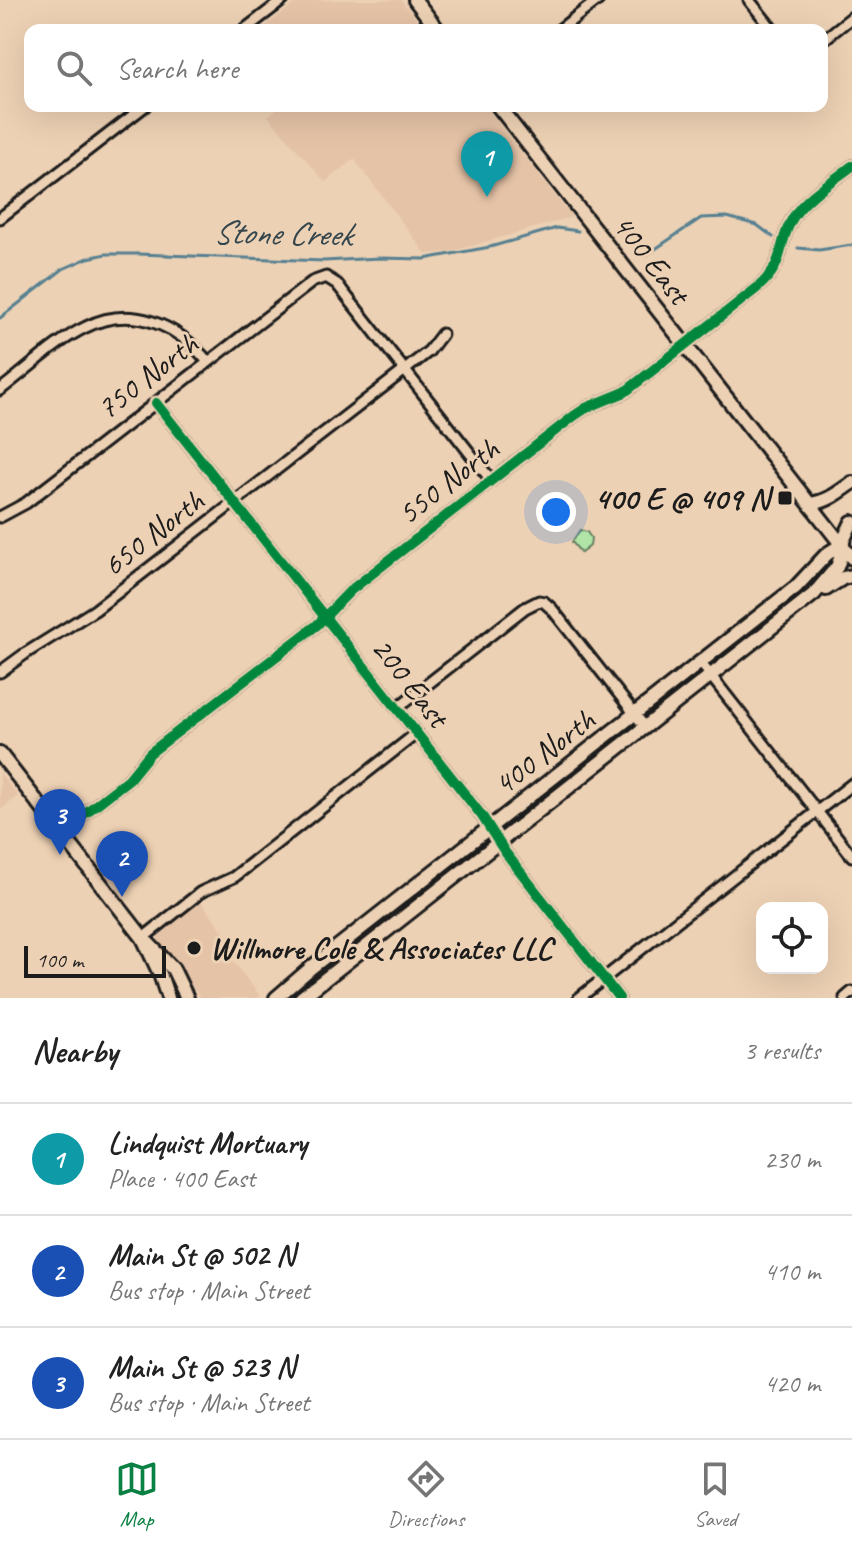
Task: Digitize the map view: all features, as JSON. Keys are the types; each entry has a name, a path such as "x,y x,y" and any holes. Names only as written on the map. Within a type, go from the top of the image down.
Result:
{"main road":[{"path":"415,0 433,24"},
{"name":"400 East","path":"503,112 852,558"},
{"path":"810,504 832,498 852,483"},
{"name":"400 North","path":"301,998 806,600 837,567 841,545 852,522"},
{"name":"400 North","path":"276,998 796,587 827,554 841,545"},
{"path":"806,600 838,580 852,576"},
{"path":"0,754 143,938 162,955 197,998"},
{"path":"143,938 168,998"},
{"path":"173,969 187,998"}],"street":[{"path":"252,24 283,0"},
{"path":"567,24 598,0"},
{"path":"749,0 768,24"},
{"path":"828,36 852,17"},
{"path":"0,218 137,112"},
{"name":"550 North","path":"61,832 129,779 150,753 325,617 351,590 491,480 580,412 625,392 768,278 780,258 789,225 796,213 852,166"},
{"name":"750 North","path":"0,517 26,503 312,282 326,277 337,284 405,370"},
{"path":"0,390 75,333 94,323 122,318 143,319 173,329 208,362"},
{"name":"650 North","path":"0,672 95,610 429,351 442,334"},
{"path":"405,370 491,480"},
{"name":"200 East","path":"156,403 417,733 619,998"},
{"path":"397,708 525,608 539,601 552,609 645,727"},
{"path":"700,662 852,856"},
{"path":"143,938 201,892 234,877 417,733"},
{"path":"579,998 852,784"},
{"path":"845,998 852,992"}],"shaded area":[{"path":"299,0 401,0 420,24 268,24"},
{"path":"273,112 490,112 572,217 450,252 426,254 354,159 325,182 268,116"},
{"path":"0,773 18,796 0,810"},
{"path":"200,901 237,949 229,956 260,996 258,998 201,998 158,942 158,935"}],"green space":[{"path":"580,530 587,532 591,538 590,546 581,553 572,542"}],"waterway":[{"name":"Stone Creek","path":"645,256 701,218 727,217 757,225 773,237"},
{"name":"Stone Creek","path":"0,318 63,269 106,254 324,261 424,259 490,247 557,228 578,231"},
{"name":"Stone Creek","path":"798,248 819,250 852,245"}],"cycle path":[{"path":"61,832 129,779 150,753 317,625 351,590 574,416 625,392 757,288 778,261 785,235 799,209 852,166"},
{"path":"156,403 482,816 505,852 619,998"}],"place":[{"name":"Lindquist Mortuary","path":"487,197"},
{"name":"400 E @ 409 N","path":"785,498"},
{"name":"Main St @ 523 N","path":"60,855"},
{"name":"Main St @ 502 N","path":"122,897"},
{"name":"Willmore Cole & Associates LLC","path":"194,948"}]}
